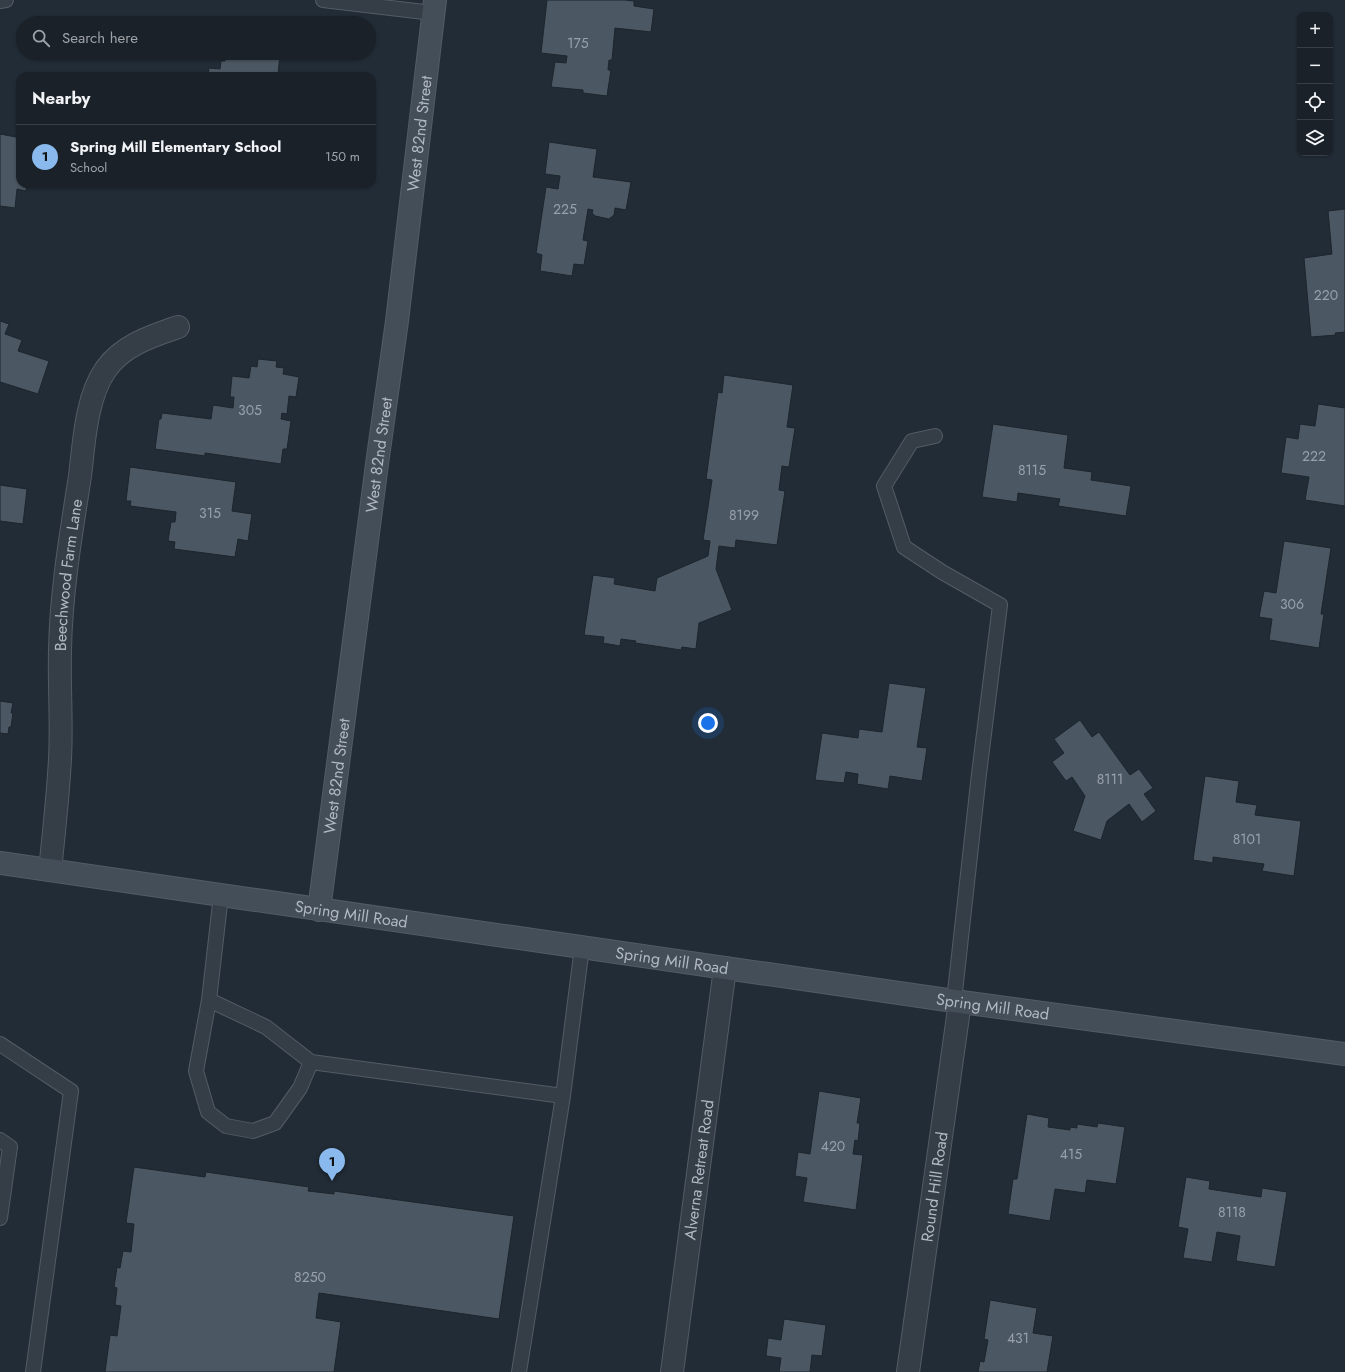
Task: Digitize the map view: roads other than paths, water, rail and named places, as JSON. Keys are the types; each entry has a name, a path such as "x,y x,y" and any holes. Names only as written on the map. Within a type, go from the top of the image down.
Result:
{"street":[{"name":"West 82nd Street","path":"319,910 397,321 434,6"},
{"name":"Beechwood Farm Lane","path":"50,870 60,758 60,650 62,610 89,414 97,385 106,368 122,353 141,340 178,327"},
{"name":"Spring Mill Road","path":"0,863 957,1002 1345,1054"},
{"name":"Alverna Retreat Road","path":"672,1372 725,968"},
{"name":"Round Hill Road","path":"908,1372 957,1002"}],"lane":[{"path":"0,1 6,0"},
{"path":"324,0 434,6"},
{"path":"935,436 912,441 884,486 904,547 942,572 1000,605 978,774 957,1002"},
{"path":"221,896 209,1000 196,1071 208,1112 226,1126 253,1131 275,1123 300,1088 311,1062"},
{"path":"520,1372 563,1096 582,947"},
{"path":"209,1000 266,1027 311,1062 563,1096"},
{"path":"0,1044 71,1091 33,1372"},
{"path":"0,1140 10,1147 0,1218"}],"place":[{"name":"Spring Mill Elementary School","path":"332,1181"}]}
